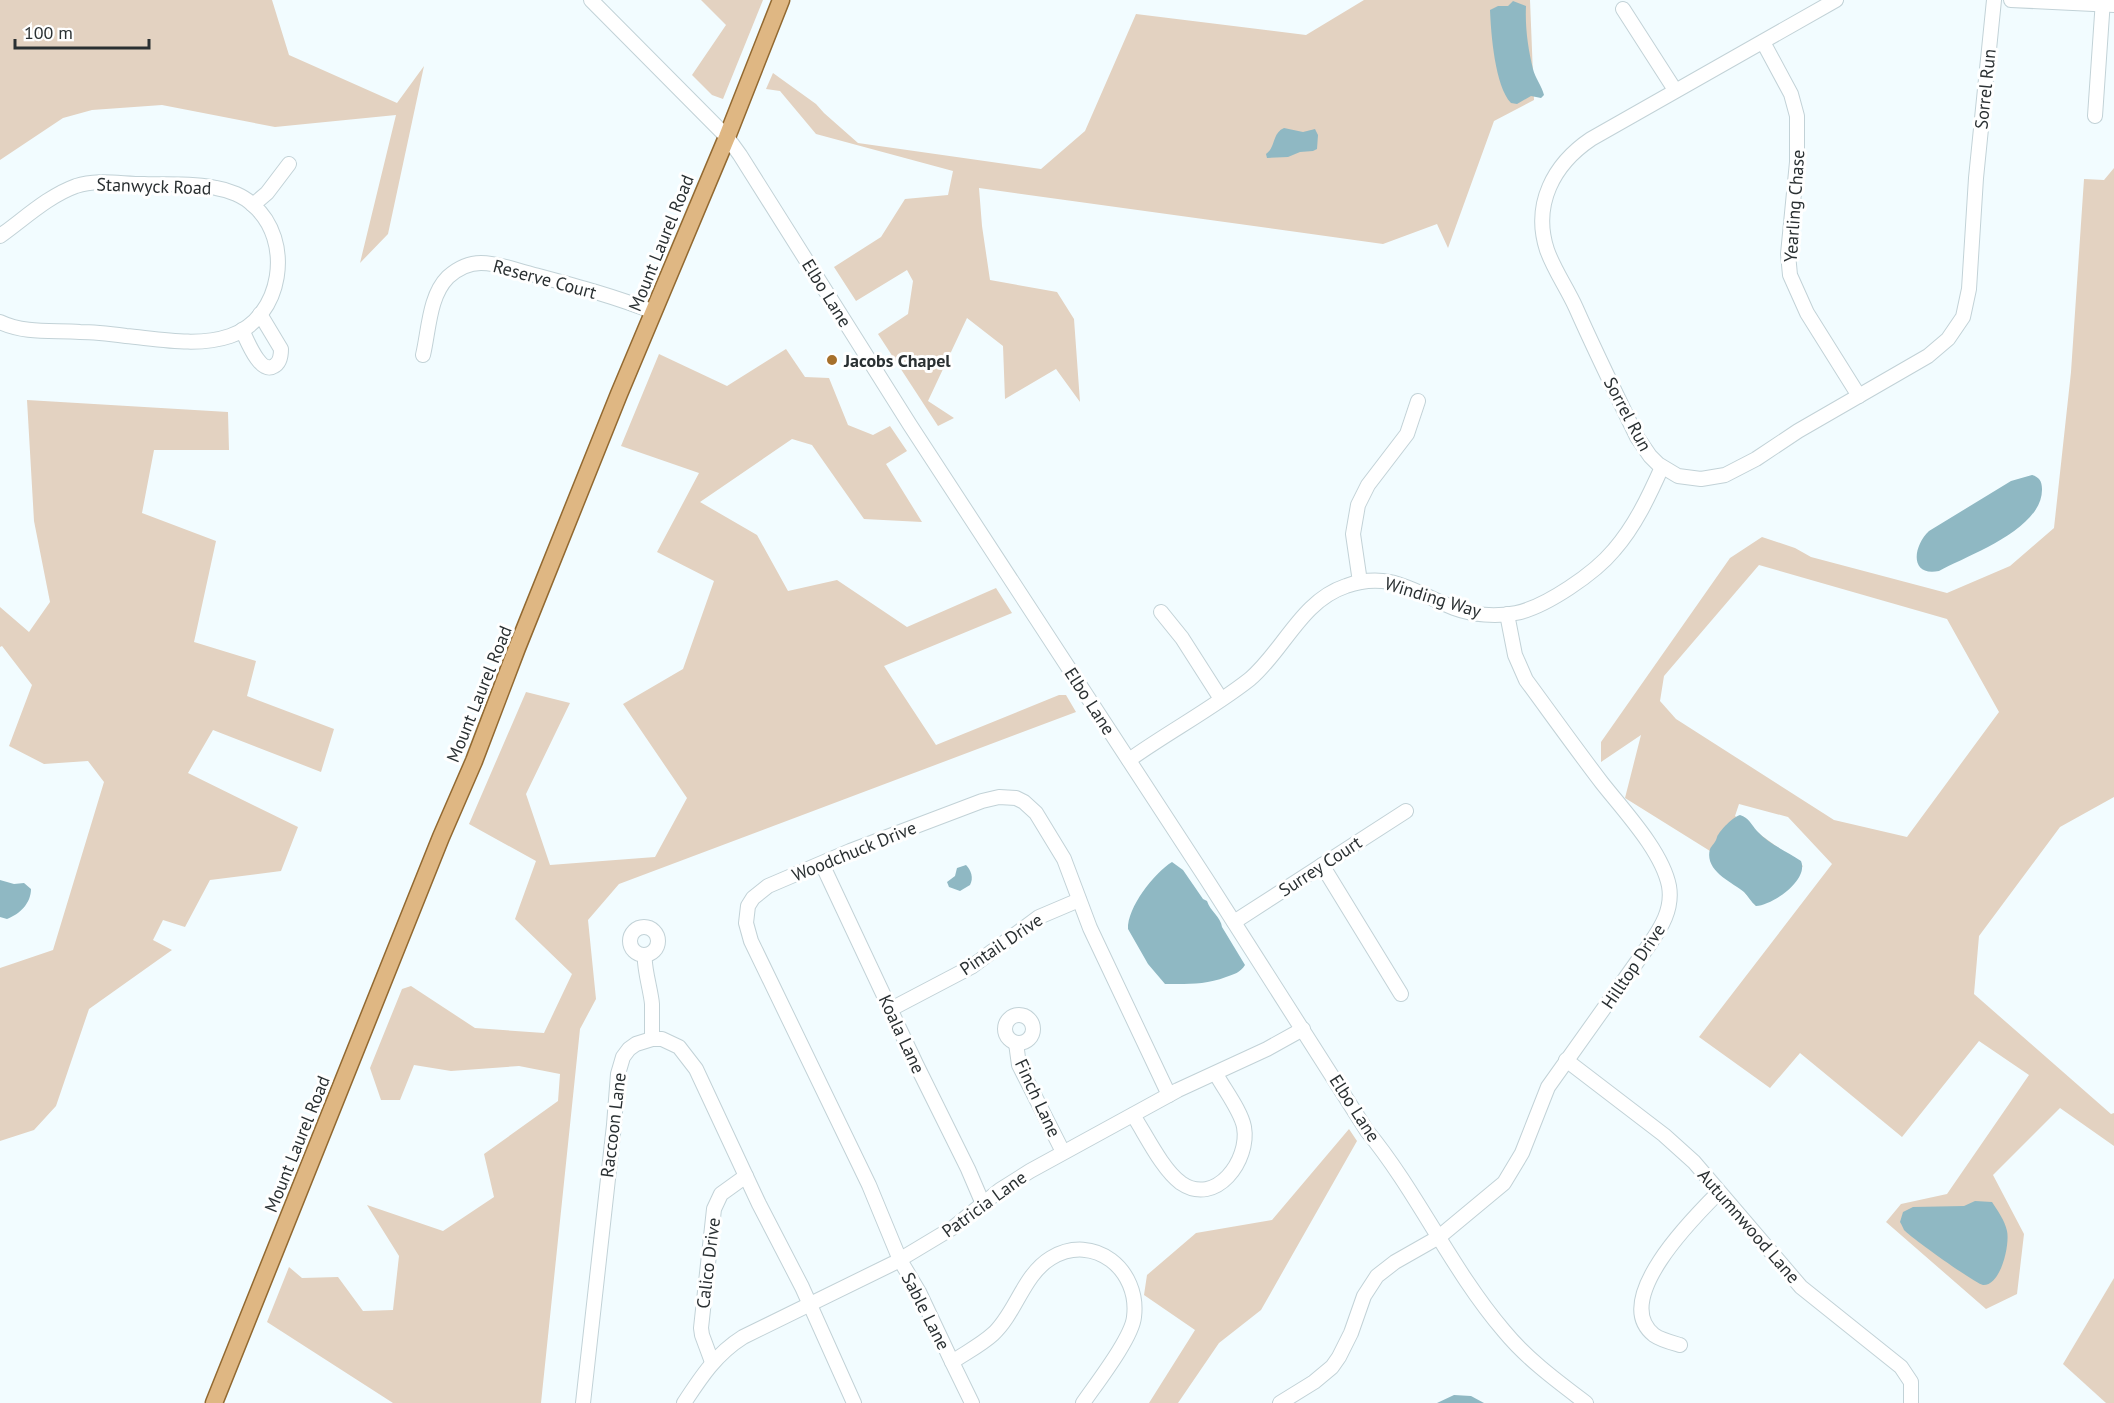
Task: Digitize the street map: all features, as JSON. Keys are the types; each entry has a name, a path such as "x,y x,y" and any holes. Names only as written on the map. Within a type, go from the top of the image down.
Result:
{"main road":[{"name":"Mount Laurel Road","path":"214,1403 441,837 474,761 517,648 781,0"}],"street":[{"name":"Elbo Lane","path":"591,0 727,137 740,155 934,463 1129,760 1367,1131 1393,1165 1504,1331 1535,1362 1586,1403"},
{"name":"Sorrel Run","path":"1836,0 1820,4 1763,42 1601,132 1573,152 1552,180 1544,214 1545,237 1551,259 1568,289 1637,437 1650,456 1677,476 1701,479 1725,475 1756,459 1798,431 1939,348 1957,328 1963,317 1969,289 1976,177 1994,0"},
{"path":"2011,0 2106,3 2095,116"},
{"path":"1623,9 1675,90"},
{"name":"Yearling Chase","path":"1763,42 1791,93 1797,116 1797,162 1788,254 1790,275 1808,313 1858,396"},
{"path":"253,205 267,193 289,164"},
{"name":"Stanwyck Road","path":"0,236 64,191 76,186 99,182 217,188 239,195 253,205 271,227 279,260 272,294 260,314 242,330 221,339 196,341 28,330 0,321"},
{"name":"Reserve Court","path":"423,355 439,288 453,273 476,264 493,264 623,300 654,312"},
{"path":"242,330 260,363 270,368 276,366 281,356 281,349 260,314"},
{"path":"1360,582 1353,534 1358,505 1368,485 1407,434 1418,400"},
{"name":"Winding Way","path":"1129,760 1221,699 1260,669 1313,605 1334,591 1360,582 1392,581 1465,611 1507,614 1519,612 1550,598 1586,577 1614,550 1632,525 1662,467"},
{"path":"1161,612 1182,638 1221,699"},
{"name":"Hilltop Drive","path":"1280,1403 1314,1382 1332,1367 1346,1345 1364,1296 1377,1276 1395,1262 1439,1237 1497,1191 1511,1173 1522,1153 1548,1087 1663,924 1670,899 1669,887 1660,862 1526,680 1515,656 1507,614"},
{"name":"Woodchuck Drive","path":"900,1260 869,1185 755,950 746,923 748,906 760,891 777,882 982,801 1009,796 1024,802 1041,820 1064,859 1104,959 1169,1095"},
{"name":"Surrey Court","path":"1234,922 1406,811"},
{"name":"Koala Lane","path":"822,864 983,1204"},
{"path":"1322,865 1401,994"},
{"name":"Pintail Drive","path":"891,1009 972,967 1039,917 1079,900"},
{"path":"645,955 644,962 652,1003 652,1039 662,1040 679,1047 690,1061 854,1403"},
{"name":"Patricia Lane","path":"684,1403 712,1362 743,1337 900,1260 944,1234 1020,1177 1063,1152 1169,1095 1216,1074 1303,1029"},
{"name":"Raccoon Lane","path":"583,1403 618,1074 623,1057 629,1049 652,1039"},
{"name":"Finch Lane","path":"1016,1043 1019,1065 1063,1152"},
{"name":"Autumnwood Lane","path":"1566,1060 1674,1143 1694,1162 1801,1287 1901,1367 1911,1382 1911,1403"},
{"path":"1133,1115 1172,1175 1187,1187 1195,1190 1214,1187 1222,1182 1234,1167 1242,1152 1245,1136 1242,1120 1216,1074"},
{"name":"Calico Drive","path":"712,1362 701,1328 712,1217 721,1194 746,1176"},
{"path":"1680,1345 1658,1337 1649,1328 1643,1311 1644,1292 1663,1256 1694,1217 1719,1192"},
{"name":"Sable Lane","path":"951,1362 993,1334 1042,1264 1067,1251 1076,1249 1094,1251 1110,1259 1123,1272 1131,1288 1135,1316 1127,1334 1083,1403"},
{"name":"Sable Lane","path":"900,1260 919,1292 972,1403"}],"shaded area":[{"path":"0,0 272,0 289,55 397,103 424,66 388,234 360,263 396,115 275,127 162,105 92,110 63,118 0,160"},
{"path":"701,0 763,0 723,99 712,95 692,75 726,25"},
{"path":"1364,0 1530,0 1534,100 1494,121 1448,248 1437,224 1383,244 979,188 990,280 1057,292 1074,319 1080,402 1056,369 1005,399 1003,346 967,318 928,401 954,418 938,426 878,334 908,314 913,281 907,270 856,301 834,267 881,237 905,199 948,195 953,171 816,134 780,91 766,89 773,73 816,104 858,143 1041,169 1085,131 1136,14 1306,35"},
{"path":"2114,168 2114,797 2060,827 1979,936 1974,994 2111,1114 2114,1113 2114,1146 2060,1108 1993,1175 2024,1234 2017,1294 1986,1309 1886,1222 1901,1204 1947,1194 2029,1075 1979,1041 1902,1137 1800,1053 1770,1088 1699,1037 1832,864 1788,817 1739,804 1735,816 1803,866 1756,906 1710,851 1625,798 1641,735 1601,762 1601,742 1730,558 1762,537 1795,548 1811,557 1947,593 2010,566 2054,528 2071,372 2084,179 2104,180","holes":["1759,565 1947,619 1999,712 1907,837 1834,820 1676,719 1660,701 1664,676"]},
{"path":"786,349 805,377 829,378 848,425 873,435 890,426 907,451 886,464 922,522 864,519 812,445 792,439 700,502 757,535 788,591 837,580 907,627 996,588 1012,613 884,666 936,745 1059,695 1066,695 1076,712 619,884 588,920 596,999 580,1029 541,1403 393,1403 267,1322 289,1267 302,1278 338,1277 363,1311 393,1310 399,1256 367,1205 443,1231 494,1197 484,1154 558,1101 560,1074 519,1066 451,1071 414,1065 400,1100 381,1100 370,1068 402,989 411,986 475,1028 544,1033 572,974 515,919 536,861 469,824 526,692 570,703 526,794 550,865 655,857 687,798 623,704 683,669 714,581 657,552 699,473 621,446 659,354 727,386"},
{"path":"27,400 228,412 229,450 154,450 142,513 216,541 194,642 256,661 247,696 334,729 321,772 213,730 188,773 298,827 281,871 210,880 185,927 163,920 153,940 172,950 89,1009 56,1106 34,1130 0,1141 0,968 53,950 104,782 88,761 44,764 9,746 32,685 2,646 0,647 0,607 29,632 50,602 34,521"},
{"path":"1349,1129 1357,1141 1261,1310 1219,1343 1178,1403 1149,1403 1195,1330 1144,1295 1147,1275 1196,1233 1272,1220"},
{"path":"2114,1278 2114,1403 2106,1403 2063,1364"}],"water":[{"path":"1513,1 1526,6 1526,30 1531,61 1544,95 1541,98 1531,96 1517,104 1511,103 1501,85 1493,45 1490,10 1498,6 1508,6"},
{"path":"1284,128 1303,132 1315,129 1318,135 1317,149 1288,157 1267,158 1266,154 1280,130"},
{"path":"2032,475 2038,478 2041,484 2039,503 2031,516 2018,528 1985,549 1939,571 1929,572 1918,565 1917,552 1929,531 2011,481"},
{"path":"1740,815 1767,840 1801,861 1800,876 1795,883 1780,896 1763,905 1756,906 1744,892 1720,875 1711,864 1709,857 1710,849 1721,831 1730,821"},
{"path":"1172,862 1183,870 1220,920 1245,965 1239,972 1203,983 1165,984 1148,964 1128,929 1129,921 1137,901 1150,882"},
{"path":"966,865 971,874 970,885 960,891 949,887 947,882 955,876 957,868"},
{"path":"0,880 14,884 24,883 31,889 31,894 24,907 7,919 0,917"},
{"path":"1975,1201 1992,1202 2003,1220 2008,1237 1999,1272 1995,1279 1983,1285 1918,1241 1904,1230 1900,1222 1903,1212 1913,1207 1964,1206"},
{"path":"1454,1395 1471,1396 1484,1403 1437,1403"}],"place":[{"name":"Jacobs Chapel","path":"832,360"}]}
